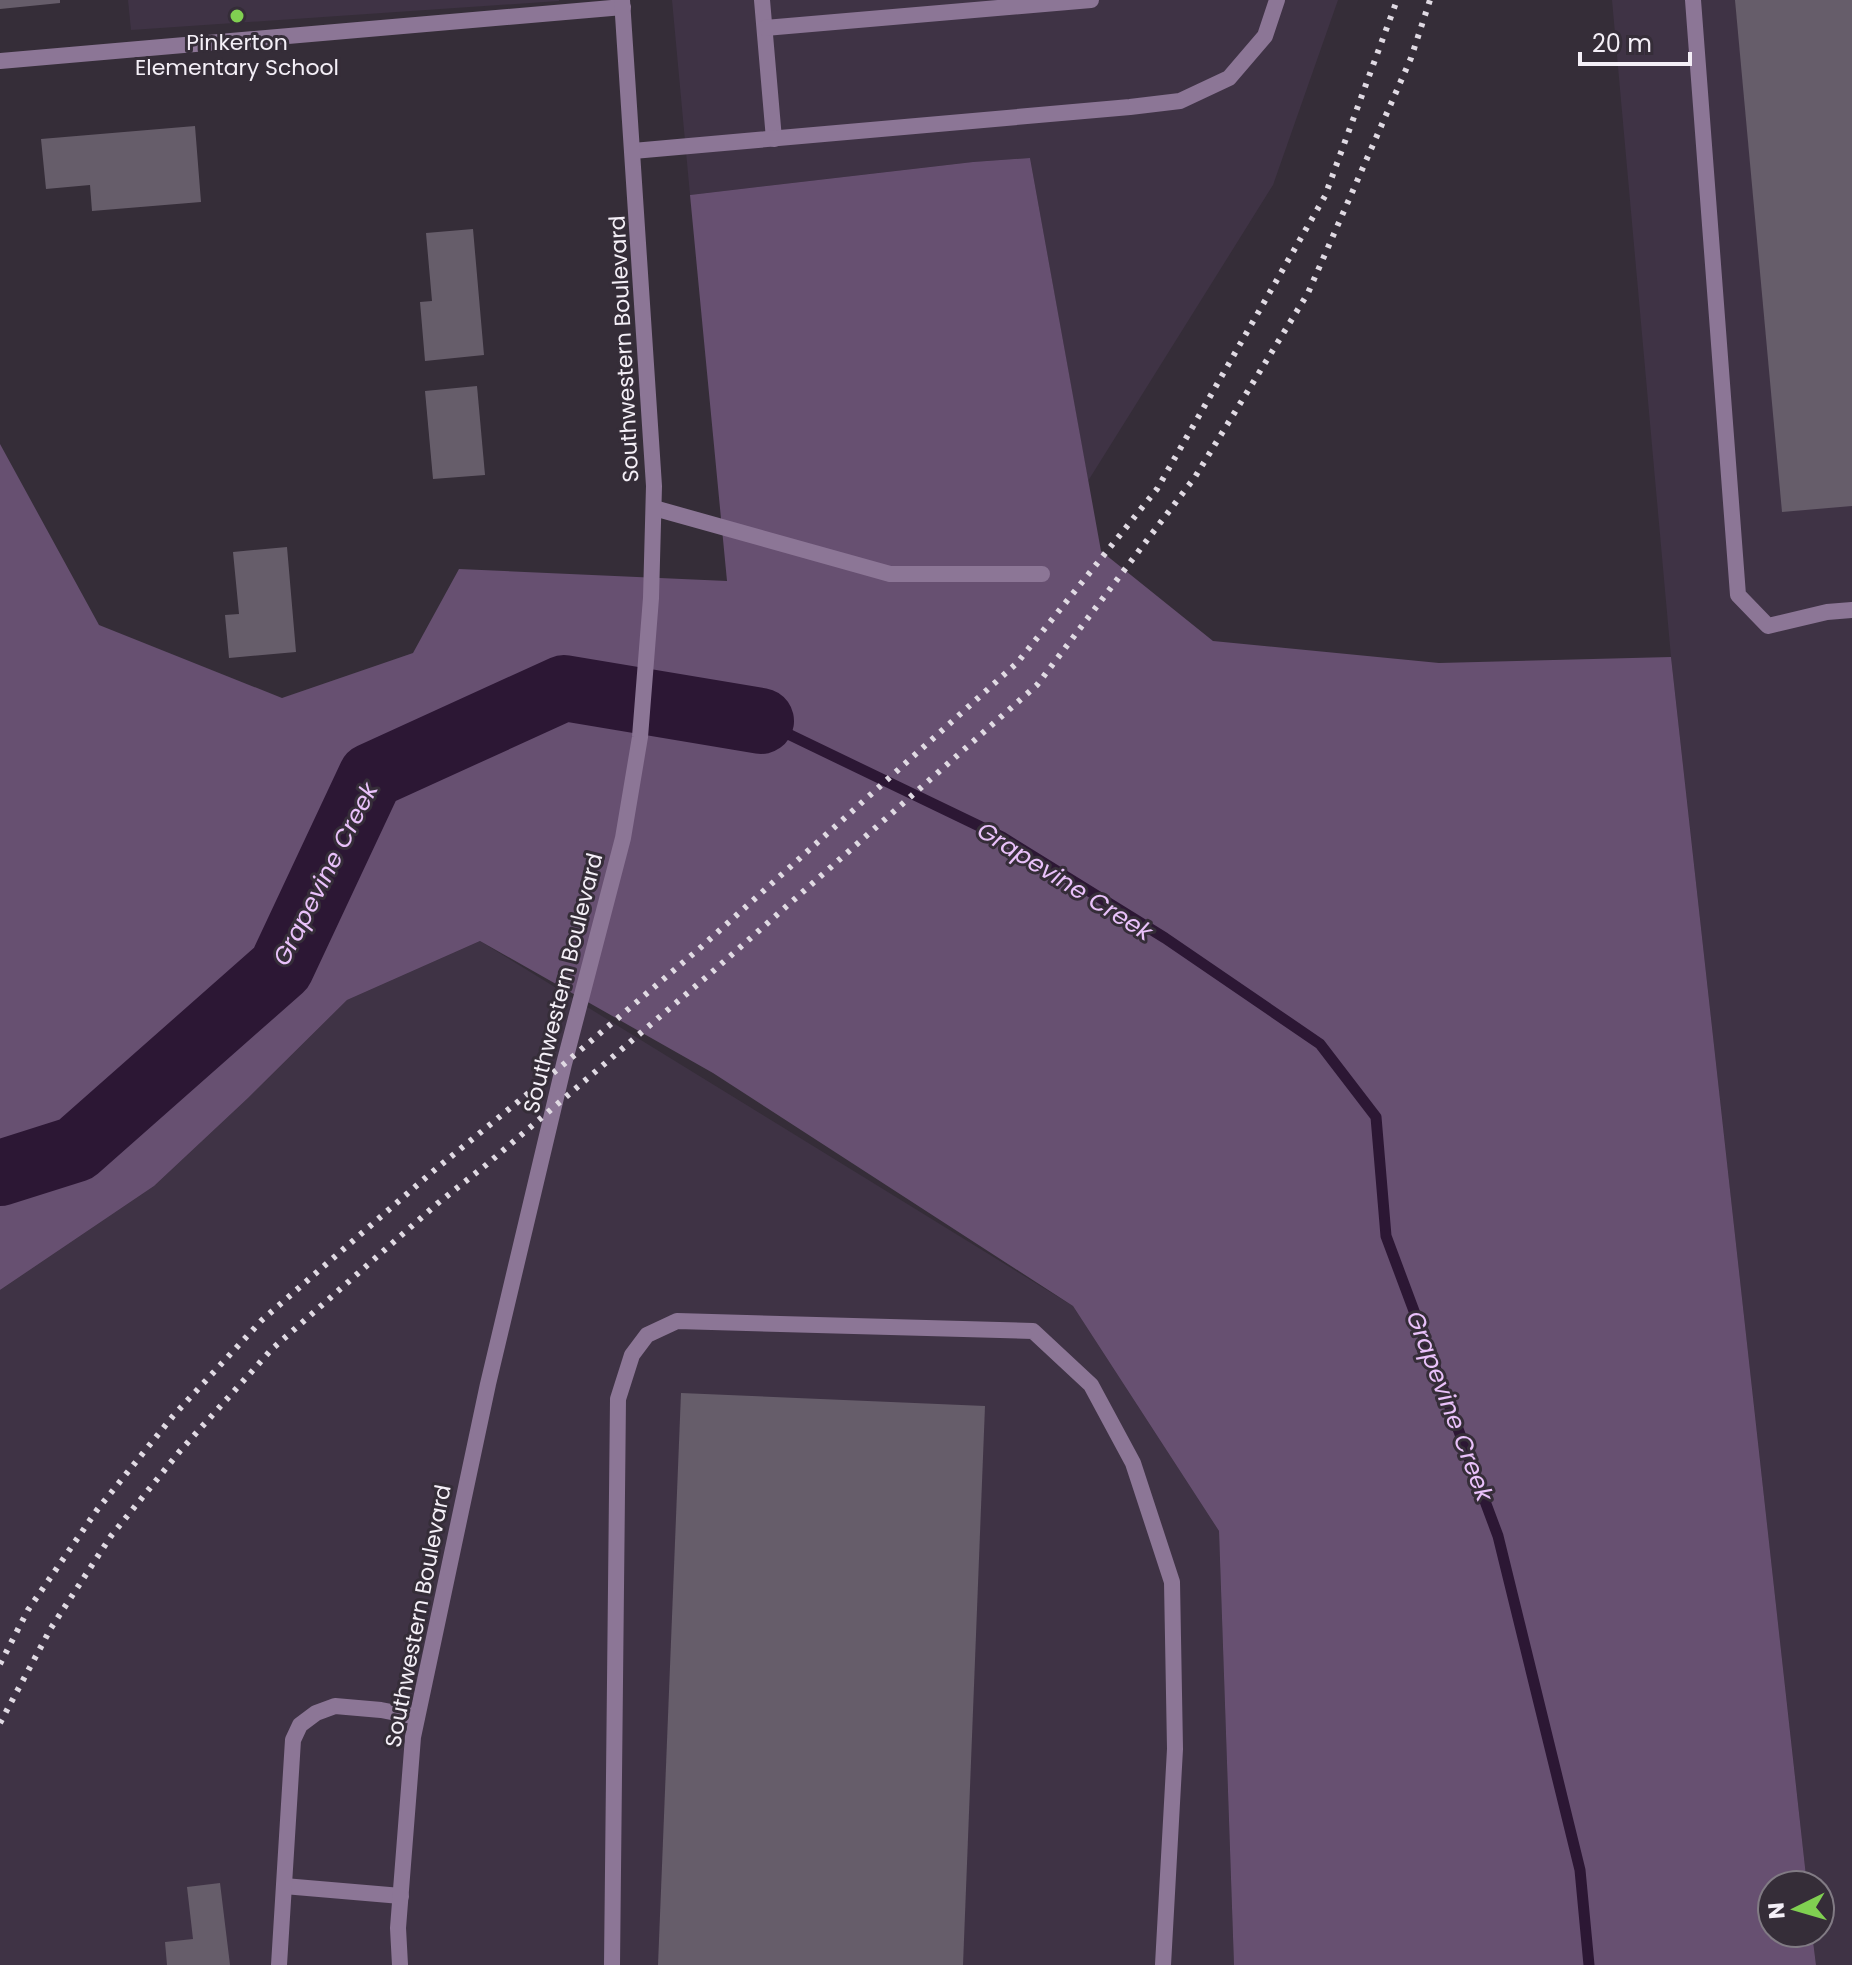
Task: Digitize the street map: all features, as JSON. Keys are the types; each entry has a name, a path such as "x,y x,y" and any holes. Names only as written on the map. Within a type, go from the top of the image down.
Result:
{"street":[{"path":"762,0 774,139"},
{"path":"765,28 1091,0"},
{"path":"633,151 1180,101 1229,78 1265,36 1277,0"},
{"path":"1693,0 1738,595 1768,626 1827,612 1852,610"},
{"path":"0,61 623,4"},
{"name":"Southwestern Boulevard","path":"400,1965 398,1928 413,1737 488,1384 564,1064 623,838 640,737 651,598 653,455 623,4"},
{"path":"654,508 890,574 1042,574"},
{"path":"612,1965 618,1399 632,1355 647,1335 677,1321 1033,1331 1091,1385 1133,1463 1172,1582 1175,1749 1163,1965"},
{"path":"279,1965 293,1740 300,1725 316,1713 335,1706 417,1717"},
{"path":"284,1886 401,1896"}],"shaded area":[{"name":"Pinkerton Elementary School","path":"128,0 559,0 559,1 131,30"},
{"path":"672,0 1338,0 1273,185 1088,481 1030,158 690,195"},
{"path":"1612,0 1852,0 1852,1965 1816,1965 1814,1949 1836,1949 1836,1869 1805,1869 1671,657"},
{"path":"1030,158 1101,551 1213,641 1439,663 1671,657 1805,1869 1756,1869 1756,1949 1814,1949 1816,1965 1234,1965 1219,1531 1073,1306 713,1073 480,941 347,1000 154,1186 0,1290 0,444 99,625 282,698 413,653 459,569 727,581 690,195"},
{"path":"480,941 1073,1306 1219,1531 1234,1965 0,1965 0,1290 154,1186 347,1000"}],"building":[{"path":"0,0 60,0 60,3 0,9"},
{"path":"1735,0 1852,0 1852,506 1782,512"},
{"path":"195,126 201,202 92,211 90,185 46,189 41,139"},
{"path":"473,229 484,355 425,361 420,302 432,301 426,233"},
{"path":"477,386 485,475 433,479 425,391"},
{"path":"287,547 296,652 229,658 225,615 239,614 233,552"},
{"path":"681,1393 985,1406 963,1965 658,1965"},
{"path":"220,1883 230,1965 167,1965 165,1942 193,1939 187,1887"}],"waterway":[{"name":"Grapevine Creek","path":"0,1173 76,1149 281,968 371,776 564,688 761,721"},
{"name":"Grapevine Creek","path":"761,721 1002,837 1165,938 1320,1044 1376,1117 1386,1236 1498,1536 1580,1870 1589,1965"}],"railway":[{"path":"0,1664 28,1610 97,1510 173,1416 262,1320 431,1173 700,948 1017,663 1157,489 1325,196 1397,0"},
{"path":"0,1723 51,1628 111,1536 180,1451 272,1349 438,1203 711,973 1037,685 1195,477 1308,293 1411,58 1430,0"}],"place":[{"name":"Pinkerton Elementary School","path":"237,16"}]}
